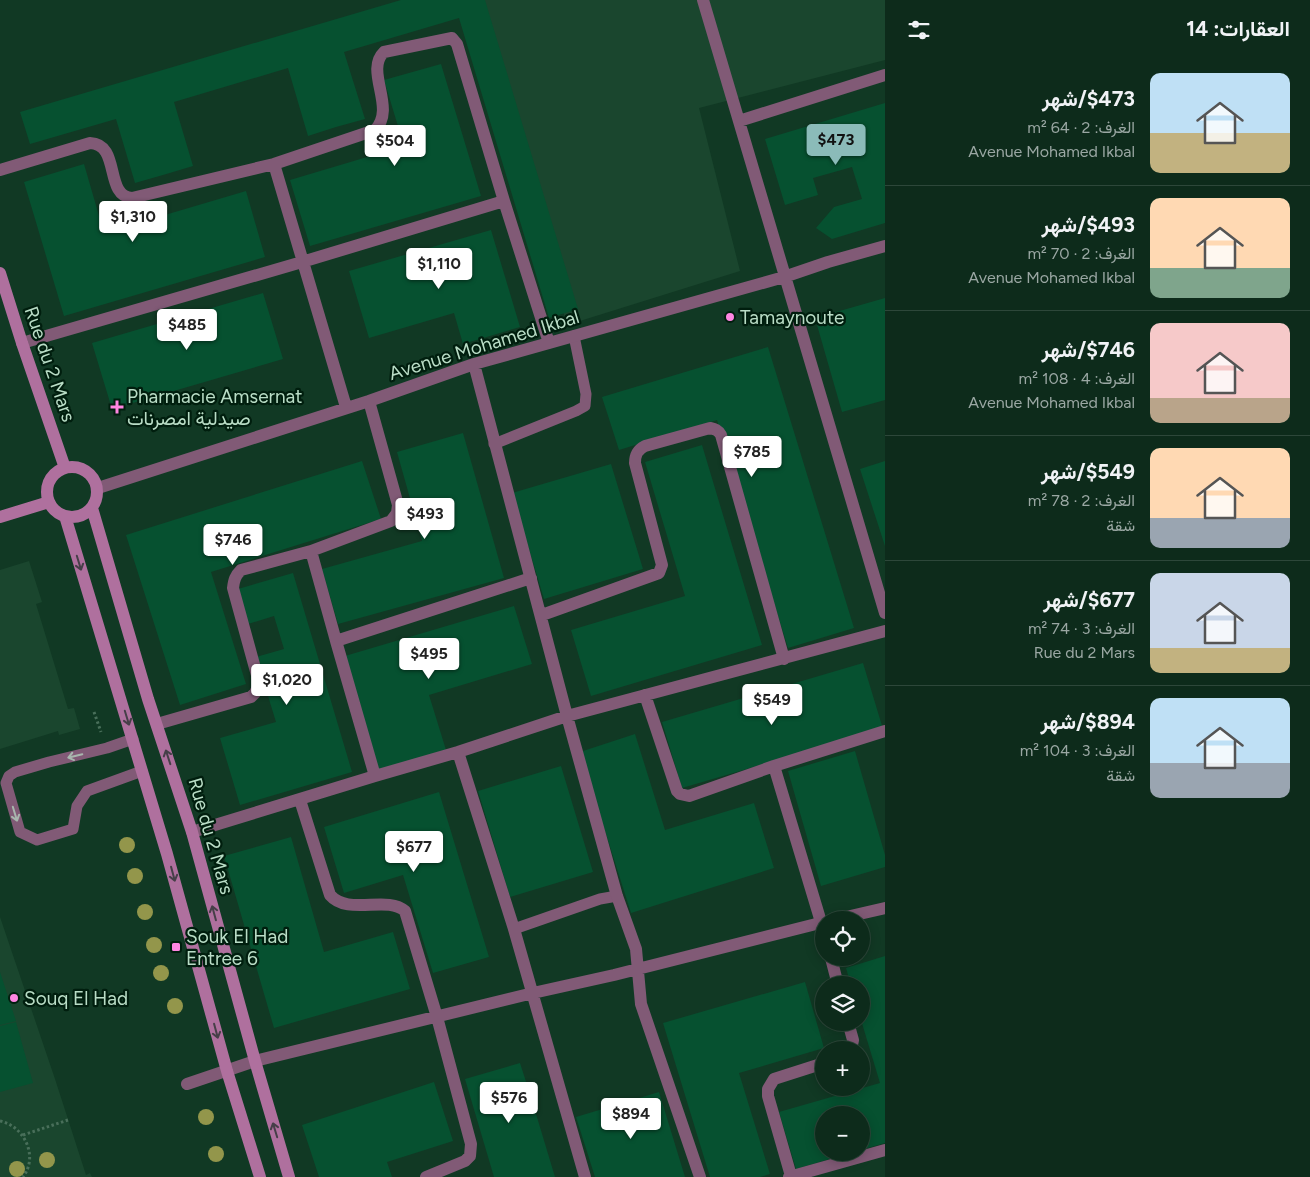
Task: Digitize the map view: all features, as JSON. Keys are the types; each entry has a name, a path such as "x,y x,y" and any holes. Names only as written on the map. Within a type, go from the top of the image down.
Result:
{"street":[{"path":"703,0 784,277 881,590 885,613"},
{"path":"0,170 90,143 98,143 105,150 119,192 123,196 132,198 274,164 376,130 381,124 383,110 377,63 381,55 384,52 450,37 455,39 458,44 504,201 549,343"},
{"path":"739,121 885,75"},
{"path":"274,164 346,408"},
{"path":"22,343 504,201"},
{"name":"Avenue Mohamed Ikbal","path":"98,488 369,401 474,364 784,277 885,246"},
{"name":"Rue du 2 Mars","path":"0,273 65,468"},
{"path":"474,364 494,444 542,615 567,716 618,896 636,949 641,1004 700,1177"},
{"path":"157,724 251,697 255,693 258,679 234,588 236,574 241,570 310,551 391,522 397,513 398,505 369,401"},
{"path":"542,615 658,573 662,565 635,463 635,456 645,446 710,428 714,429 721,436 784,659"},
{"path":"65,468 79,468 92,475 98,488 98,496 92,508 80,516 66,516 59,513 49,502 47,488 53,475 65,468"},
{"path":"0,518 49,502"},
{"name":"Rue du 2 Mars","path":"92,508 148,699 192,832 289,1177"},
{"path":"66,516 167,854 227,1071 260,1177"},
{"path":"310,551 375,776"},
{"path":"336,641 531,578"},
{"path":"192,832 458,752 567,716 885,631"},
{"path":"646,695 677,790 680,794 689,796 774,766 885,732"},
{"path":"458,752 514,928 585,1177"},
{"path":"774,766 821,911"},
{"path":"300,800 330,895 337,902 396,906 405,911 437,1017 472,1151 465,1161 426,1177"},
{"path":"870,912 885,908"},
{"path":"187,1084 255,1061 815,926"},
{"path":"815,1066 774,1079 768,1089 768,1096 790,1177 885,1150"}],"lane":[{"path":"494,444 585,406 586,394 574,336"},
{"path":"133,739 107,748 40,764 14,772 8,776 6,783 20,832 37,840 73,829 77,806 87,791 142,771"},
{"path":"514,928 600,899 618,896"}],"path":[{"path":"22,1135 68,1120"},
{"path":"0,1121 7,1122 20,1131 27,1143 30,1158 27,1172 23,1177"}],"shaded area":[{"path":"474,0 885,0 885,60 699,108 740,271 567,325"},
{"path":"29,561 42,602 36,604 68,709 74,708 80,729 59,735 58,731 0,749 0,570"},
{"name":"Souq El Had","path":"0,917 86,1175 90,1173 92,1177 0,1177"}],"building":[{"path":"401,0 485,0 578,309 549,318 459,18 344,52 365,119 308,136 288,68 174,102 193,166 163,175 135,183 116,119 30,144 20,112"},
{"path":"441,64 481,196 310,246 290,180 404,146 384,80"},
{"path":"885,103 885,223 832,239 816,228 834,207 862,199 852,167 813,178 818,195 785,205 765,139"},
{"path":"84,164 104,233 246,191 265,257 64,316 24,182"},
{"path":"491,230 520,327 463,344 454,313 369,338 349,271"},
{"path":"263,293 283,359 112,409 92,343"},
{"path":"885,298 885,400 842,412 815,318"},
{"path":"768,347 854,628 788,648 717,420 619,450 602,397"},
{"path":"463,433 504,578 338,624 322,569 422,541 397,452"},
{"path":"702,445 762,645 591,696 571,630 685,596 645,462"},
{"path":"362,461 381,519 211,572 246,684 180,705 126,535"},
{"path":"885,461 885,546 860,469"},
{"path":"611,464 643,569 544,599 512,493"},
{"path":"293,573 352,772 240,805 220,738 276,722 256,657 284,649 274,616 248,624 238,589"},
{"path":"514,606 532,664 429,695 446,750 379,770 345,656"},
{"path":"863,663 883,729 682,788 662,722"},
{"path":"635,734 665,830 754,803 774,868 631,913 580,752"},
{"path":"855,751 885,855 885,867 821,886 788,771"},
{"path":"561,766 593,872 510,897 478,791"},
{"path":"439,792 489,957 433,973 403,875 344,893 324,827"},
{"path":"291,837 324,952 393,932 410,989 274,1028 224,856"},
{"path":"885,956 885,1143 870,1147 870,1106 815,1106 815,1161 823,1161 796,1169 779,1112 835,1096 870,1096 870,1086 880,1083 870,1050 870,1041 867,1041 864,1031 870,1031 870,976 848,976 846,968 870,966 870,961"},
{"path":"0,972 16,1021 0,1025"},
{"path":"805,982 815,1017 815,1031 819,1031 822,1041 815,1041 815,1051 739,1073 770,1174 760,1177 710,1177 663,1023"},
{"path":"16,1022 33,1083 0,1092 0,1026"},
{"path":"520,1063 555,1177 494,1177 465,1079"},
{"path":"434,1082 453,1141 387,1162 392,1177 319,1177 302,1125"},
{"path":"659,1092 685,1177 595,1177 576,1117"}],"place":[{"name":"Tamaynoute","path":"730,317"},
{"name":"Pharmacie Amsernat صيدلية امصرنات","path":"117,407"},
{"name":"Souk El Had Entree 6","path":"176,947"},
{"name":"Souq El Had","path":"14,998"}]}
